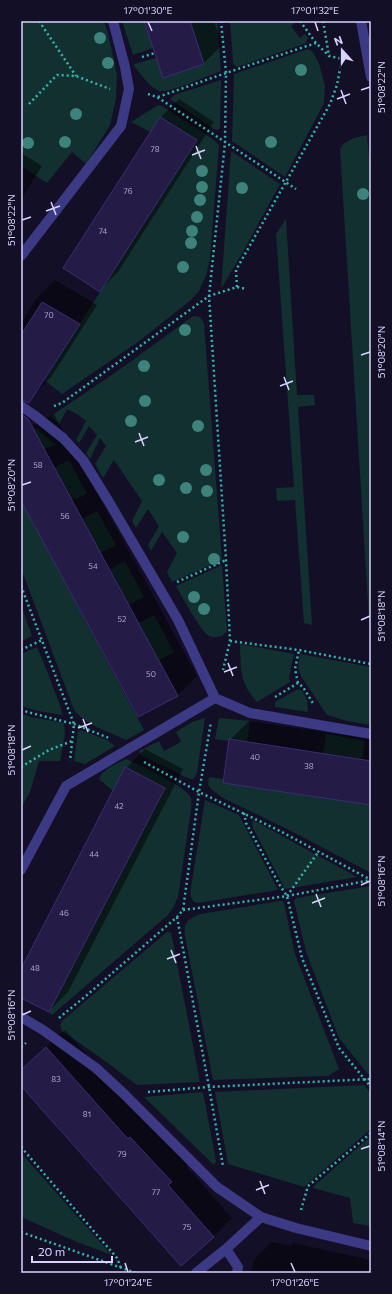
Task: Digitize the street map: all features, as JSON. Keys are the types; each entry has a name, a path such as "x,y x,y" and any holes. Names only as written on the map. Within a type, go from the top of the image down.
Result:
{"street":[{"path":"21,256 121,126 129,88 113,21"},
{"path":"361,21 371,77"},
{"path":"21,406 63,438 83,460 178,620 215,698 250,713 371,734"},
{"path":"21,870 66,786 215,698"},
{"path":"21,1017 43,1030 96,1068 217,1187 261,1217 296,1228 371,1246"},
{"path":"196,1273 226,1249 261,1217"},
{"path":"226,1249 238,1267 237,1273"}],"path":[{"path":"39,21 76,76"},
{"path":"43,1030 87,995 177,917 183,910 199,792 215,698 230,641 209,296 226,143 226,73 221,21"},
{"path":"300,21 316,43 329,56 342,60 369,62"},
{"path":"323,21 329,56"},
{"path":"157,97 316,43"},
{"path":"237,287 236,270 330,104 337,85 342,60"},
{"path":"29,104 57,75 76,76 111,89 129,88 157,97 296,189"},
{"path":"34,415 62,403 209,296 237,287 248,289"},
{"path":"160,589 226,560"},
{"path":"21,586 74,724 66,786"},
{"path":"21,650 42,640"},
{"path":"230,641 299,650 371,664"},
{"path":"298,683 295,669 299,650"},
{"path":"21,709 27,712 74,724 119,742 135,758 199,792 319,851 371,880"},
{"path":"21,767 49,750 72,741"},
{"path":"244,813 246,823 287,896 302,958 339,1048 371,1087"},
{"path":"287,896 319,851"},
{"path":"183,910 287,896 371,880"},
{"path":"177,917 223,1168 217,1187"},
{"path":"123,1093 371,1079"},
{"path":"296,1228 308,1186 371,1133"},
{"path":"21,1147 117,1258 121,1268"},
{"path":"21,1232 136,1273"}],"green space":[{"path":"21,21 104,21 117,75 116,99 110,125 86,164 72,152 47,183 21,166"},
{"path":"122,21 144,21 153,48 133,55"},
{"path":"190,21 217,21 221,71 171,90 159,91 149,83 134,66 134,64 156,58 163,78 204,64"},
{"path":"230,21 295,21 296,22 291,26 300,38 305,34 308,38 304,44 237,67 233,62"},
{"path":"308,49 313,52 319,64 325,86 324,103 285,177 232,141 234,74"},
{"path":"221,80 220,127 218,130 214,129 171,100 174,95"},
{"path":"158,105 162,106 214,140 219,145 210,259 206,276 199,291 191,300 138,342 62,394 44,380 197,140 160,117 150,132 131,122"},
{"path":"367,135 371,178 371,636 340,149 348,141"},
{"path":"231,151 280,184 221,289"},
{"path":"286,219 297,395 314,395 315,405 298,407 312,625 304,623 295,500 277,501 276,488 294,487 276,234"},
{"path":"193,316 200,318 204,324 222,560 172,582 167,572 177,553 162,532 151,551 148,545 159,526 148,509 136,528 132,521 142,501 114,460 103,478 95,464 106,446 100,438 90,459 86,453 97,435 89,426 79,443 76,440 86,421 67,409 59,424 51,416 119,370"},
{"path":"32,425 56,445 44,449 21,438 21,430"},
{"path":"69,460 87,494 76,499 72,499 54,468"},
{"path":"21,501 144,730 126,740 91,724 74,710 21,568"},
{"path":"97,511 116,545 100,553 82,519"},
{"path":"125,561 144,597 129,605 110,569"},
{"path":"222,565 227,631 222,636 212,637 205,633 191,613 176,586"},
{"path":"21,605 32,636 21,642"},
{"path":"154,615 174,652 159,660 139,623"},
{"path":"240,644 294,654 289,677 290,682 257,702 247,688 242,675"},
{"path":"37,647 61,708 62,715 38,711 21,706 21,654"},
{"path":"300,654 371,667 371,725 347,721 327,715 301,676 298,668"},
{"path":"298,689 303,691 307,700 308,712 275,707 275,702"},
{"path":"21,713 31,717 64,723 65,734 60,761 39,761 30,792 21,808"},
{"path":"205,718 197,773 193,779 183,776 141,755 139,751 159,741 164,751 181,742 176,732 192,722"},
{"path":"219,718 250,721 247,742 229,739 229,741 215,739"},
{"path":"81,730 107,740 115,746 85,764 74,761 78,731"},
{"path":"326,734 365,741 362,759 323,753"},
{"path":"126,759 178,786 191,798 191,810 178,897 168,915 52,1015 49,1012 165,788 113,791 99,779 103,772"},
{"path":"209,777 223,779 223,783 371,805 371,873 289,830 223,798 210,788 208,784"},
{"path":"205,800 239,815 278,890 198,903 194,902 190,893"},
{"path":"253,820 357,877 285,889 252,826"},
{"path":"371,886 371,1074 368,1074 339,1038 306,952 294,901 296,898"},
{"path":"280,901 284,903 295,954 339,1069 328,1076 213,1080 185,936 186,924 193,917 201,914"},
{"path":"167,932 171,933 172,937 200,1082 137,1085 62,1031 60,1025 62,1021"},
{"path":"364,1085 371,1094 371,1129 304,1187 228,1164 215,1092"},
{"path":"203,1092 216,1161 214,1165 144,1097"},
{"path":"371,1136 370,1226 353,1223 350,1198 313,1188"},
{"path":"21,1153 112,1255 77,1242 21,1217"}],"building":[{"path":"144,21 190,21 204,64 163,78"},
{"path":"160,117 197,140 100,292 63,268"},
{"path":"42,302 80,324 29,403 21,400 21,335"},
{"path":"21,414 28,419 178,696 138,717 21,501"},
{"path":"229,739 371,761 371,805 223,783"},
{"path":"125,767 165,788 49,1012 21,998 21,969"},
{"path":"46,1047 128,1139 130,1137 172,1182 168,1185 214,1237 181,1266 21,1086 21,1070"}]}
